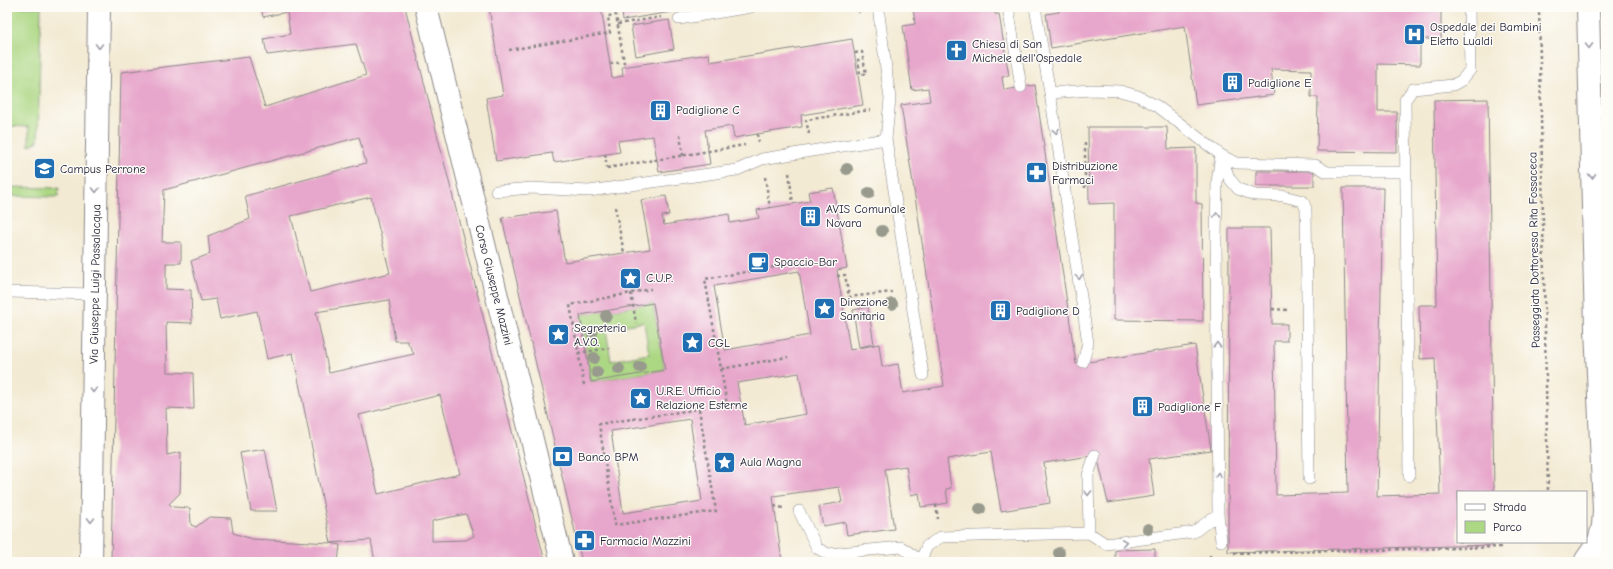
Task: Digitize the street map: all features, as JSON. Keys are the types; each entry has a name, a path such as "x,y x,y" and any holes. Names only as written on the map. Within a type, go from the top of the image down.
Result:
{"street":[{"name":"Via Giuseppe Luigi Passalacqua","path":"90,562 99,7"},
{"name":"Corso Giuseppe Mazzini","path":"426,7 562,562"},
{"path":"1588,7 1596,328 1604,510 1603,526 1591,561"}],"lane":[{"path":"679,19 751,7"},
{"path":"878,7 890,99 886,139 923,375"},
{"path":"1008,7 1021,88"},
{"path":"1035,7 1050,93 1088,343 1083,362"},
{"path":"1409,476 1405,100 1413,89 1453,85 1462,80 1470,70 1469,7"},
{"path":"1050,93 1091,90 1112,91 1138,96 1157,106 1221,155 1236,163 1316,165 1327,172 1405,172"},
{"path":"496,191 531,188 588,191 737,170 762,159 886,139"},
{"path":"1221,155 1230,178 1238,189 1255,195 1283,196 1303,201 1306,209 1309,479"},
{"path":"1221,155 1217,182 1216,239 1218,514 1221,541"},
{"path":"7,292 95,294"},
{"path":"1089,533 1088,475 1095,455"},
{"path":"799,511 817,548 828,554 902,547 920,561 927,546 941,537 1089,533 1106,544 1194,532 1218,514"}],"path":[{"path":"856,7 860,17"},
{"name":"Passeggiata Dottoressa Rita Fossaceca","path":"1539,7 1548,491"},
{"path":"509,50 610,33 608,16 616,15 624,62 610,64"},
{"path":"618,24 663,17"},
{"path":"864,48 869,79"},
{"path":"855,53 862,52 866,74 860,74 858,58"},
{"path":"809,134 806,120 874,109"},
{"path":"680,135 684,162"},
{"path":"1085,190 1085,144 1089,144"},
{"path":"607,168 708,151"},
{"path":"790,184 793,204"},
{"path":"727,405 705,279 780,266"},
{"path":"838,276 845,275 849,297 910,290"},
{"path":"584,384 570,305 651,289"},
{"path":"631,293 636,323"},
{"path":"578,353 609,348"},
{"path":"721,369 788,357"},
{"path":"699,409 716,511 615,525 599,424 699,409"},
{"path":"1229,554 1501,547 1501,543"},
{"path":"1210,562 1210,554 1216,554"}],"green space":[{"path":"7,7 41,7 38,141 29,146 29,127 7,126"},
{"path":"7,187 59,188 58,197 7,196"},
{"path":"653,303 665,370 591,382 580,315","holes":["644,322 649,354 611,361 606,329"]}],"building":[{"path":"261,7 301,7 302,9 312,7 405,7 545,562 375,562 371,540 331,543 340,545 338,562 111,562 121,72 249,57 265,107 366,75 356,44 267,55 264,39 290,34 287,12 263,17","holes":["359,137 366,163 245,196 250,219 208,236 210,254 191,261 201,301 216,299 220,319 257,311 267,359 293,353 331,543 252,539 233,533 231,518 209,517 196,527 191,525 190,508 173,507 169,504 180,493 181,452 167,455 166,408 194,409 193,373 167,372 166,322 192,323 191,290 166,289 166,263 181,263 181,242 162,242 164,190","371,197 390,273 310,292 291,216","389,300 395,341 407,341 414,354 329,373 316,312","440,395 460,474 378,494 359,415","466,514 474,536 466,540 432,541 432,521"]},
{"name":"Padiglione C","path":"489,7 601,7 612,78 623,76 622,67 709,54 710,62 852,39 863,105 801,115 802,127 734,138 732,126 705,130 710,164 659,172 653,136 618,141 620,152 554,162 552,153 496,161 486,98 503,95"},
{"path":"621,7 670,7 671,12 623,20"},
{"path":"692,7 706,7 706,8 693,10"},
{"path":"913,7 994,7 995,14 999,14 1009,76 1002,77 1004,90 1035,85 1076,364 1195,345 1211,450 1149,459 1154,496 1108,503 1097,455 1044,463 1050,503 1001,511 991,452 947,459 951,488 946,489 948,503 936,505 921,507 919,493 911,495 906,466 885,469 894,529 847,535 845,522 823,526 819,506 842,502 839,487 773,496 782,562 582,562 502,218 556,211 565,262 650,249 641,200 666,196 669,215 662,216 664,225 729,214 730,223 759,218 757,210 810,201 808,192 833,188 847,268 837,270 850,350 879,344 882,367 898,364 903,393 944,386 901,105 930,101 928,88 912,90 903,26 915,24","holes":["799,271 810,335 725,350 714,286","653,303 665,370 591,382 580,315","799,373 806,414 745,425 737,383","690,419 702,501 623,513 611,431"]},
{"name":"Padiglione E","path":"1058,7 1441,7 1441,39 1420,39 1420,65 1378,64 1378,112 1397,112 1397,152 1317,151 1318,97 1311,97 1311,70 1271,69 1274,95 1196,105 1185,26 1051,48 1046,14 1059,12"},
{"path":"669,20 674,49 636,56 631,26"},
{"path":"1488,99 1494,491 1457,491 1457,543 1494,543 1494,545 1228,552 1229,228 1270,228 1272,324 1287,324 1287,341 1274,341 1276,495 1348,493 1343,188 1383,188 1377,496 1440,494 1435,358 1420,359 1419,305 1437,305 1434,100"},
{"path":"1088,127 1167,127 1168,149 1196,148 1196,203 1202,204 1203,321 1114,320 1114,203 1089,204"},
{"path":"1256,171 1314,171 1314,186 1256,186"},
{"path":"868,307 874,344 859,347 853,310"},
{"path":"265,449 277,511 251,511 240,453"},
{"path":"1155,549 1155,562 1115,562 1115,550"}],"place":[{"name":"Ospedale dei Bambini Eletto Lualdi","path":"1414,34"},
{"name":"Chiesa di San Michele dell'Ospedale","path":"956,51"},
{"name":"Padiglione E","path":"1233,83"},
{"name":"Padiglione C","path":"660,110"},
{"name":"Campus Perrone","path":"45,169"},
{"name":"Distribuzione Farmaci","path":"1037,173"},
{"name":"AVIS Comunale Novara","path":"810,216"},
{"name":"Spaccio-Bar","path":"759,262"},
{"name":"C.U.P.","path":"630,278"},
{"name":"Direzione Sanitaria","path":"824,309"},
{"name":"Padiglione D","path":"1000,311"},
{"name":"Segreteria A.V.O.","path":"558,335"},
{"name":"CGL","path":"692,343"},
{"name":"U.R.E. Ufficio Relazione Esterne","path":"641,398"},
{"name":"Padiglione F","path":"1143,407"},
{"name":"Banco BPM","path":"563,457"},
{"name":"Aula Magna","path":"724,462"},
{"name":"Farmacia Mazzini","path":"585,541"}]}
